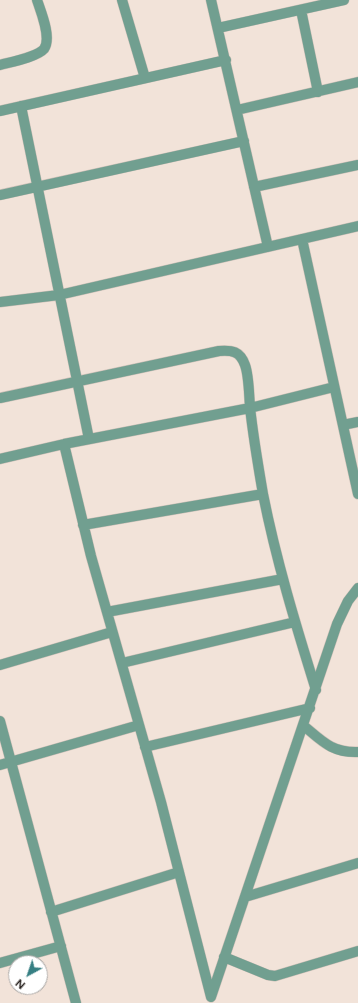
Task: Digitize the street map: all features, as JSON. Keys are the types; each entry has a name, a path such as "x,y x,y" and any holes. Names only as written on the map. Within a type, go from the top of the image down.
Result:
{"street":[{"path":"0,65 35,55 44,49 47,40 46,30 37,0"},
{"path":"122,0 146,78"},
{"path":"211,0 268,247"},
{"path":"218,28 344,0"},
{"path":"301,10 318,92"},
{"path":"0,111 226,60"},
{"path":"237,110 358,82"},
{"path":"21,106 89,439"},
{"path":"0,195 244,141"},
{"path":"254,187 358,165"},
{"path":"0,302 59,295 358,226"},
{"path":"302,239 358,494"},
{"path":"0,398 219,351 236,351 242,357 246,367 250,408 263,494 283,578 316,690"},
{"path":"0,459 64,444 250,408 334,387"},
{"path":"343,425 358,422"},
{"path":"64,444 83,526 179,872 210,1000"},
{"path":"83,526 263,494"},
{"path":"107,612 283,578"},
{"path":"210,1000 304,726 337,624 348,601 358,588"},
{"path":"122,663 295,622"},
{"path":"0,665 112,632"},
{"path":"145,747 310,708"},
{"path":"0,721 76,1003"},
{"path":"0,765 139,725"},
{"path":"304,726 326,745 338,750 358,752"},
{"path":"245,897 358,863"},
{"path":"52,912 179,872"},
{"path":"0,963 61,946"},
{"path":"224,958 268,975 275,976 358,951"}]}
